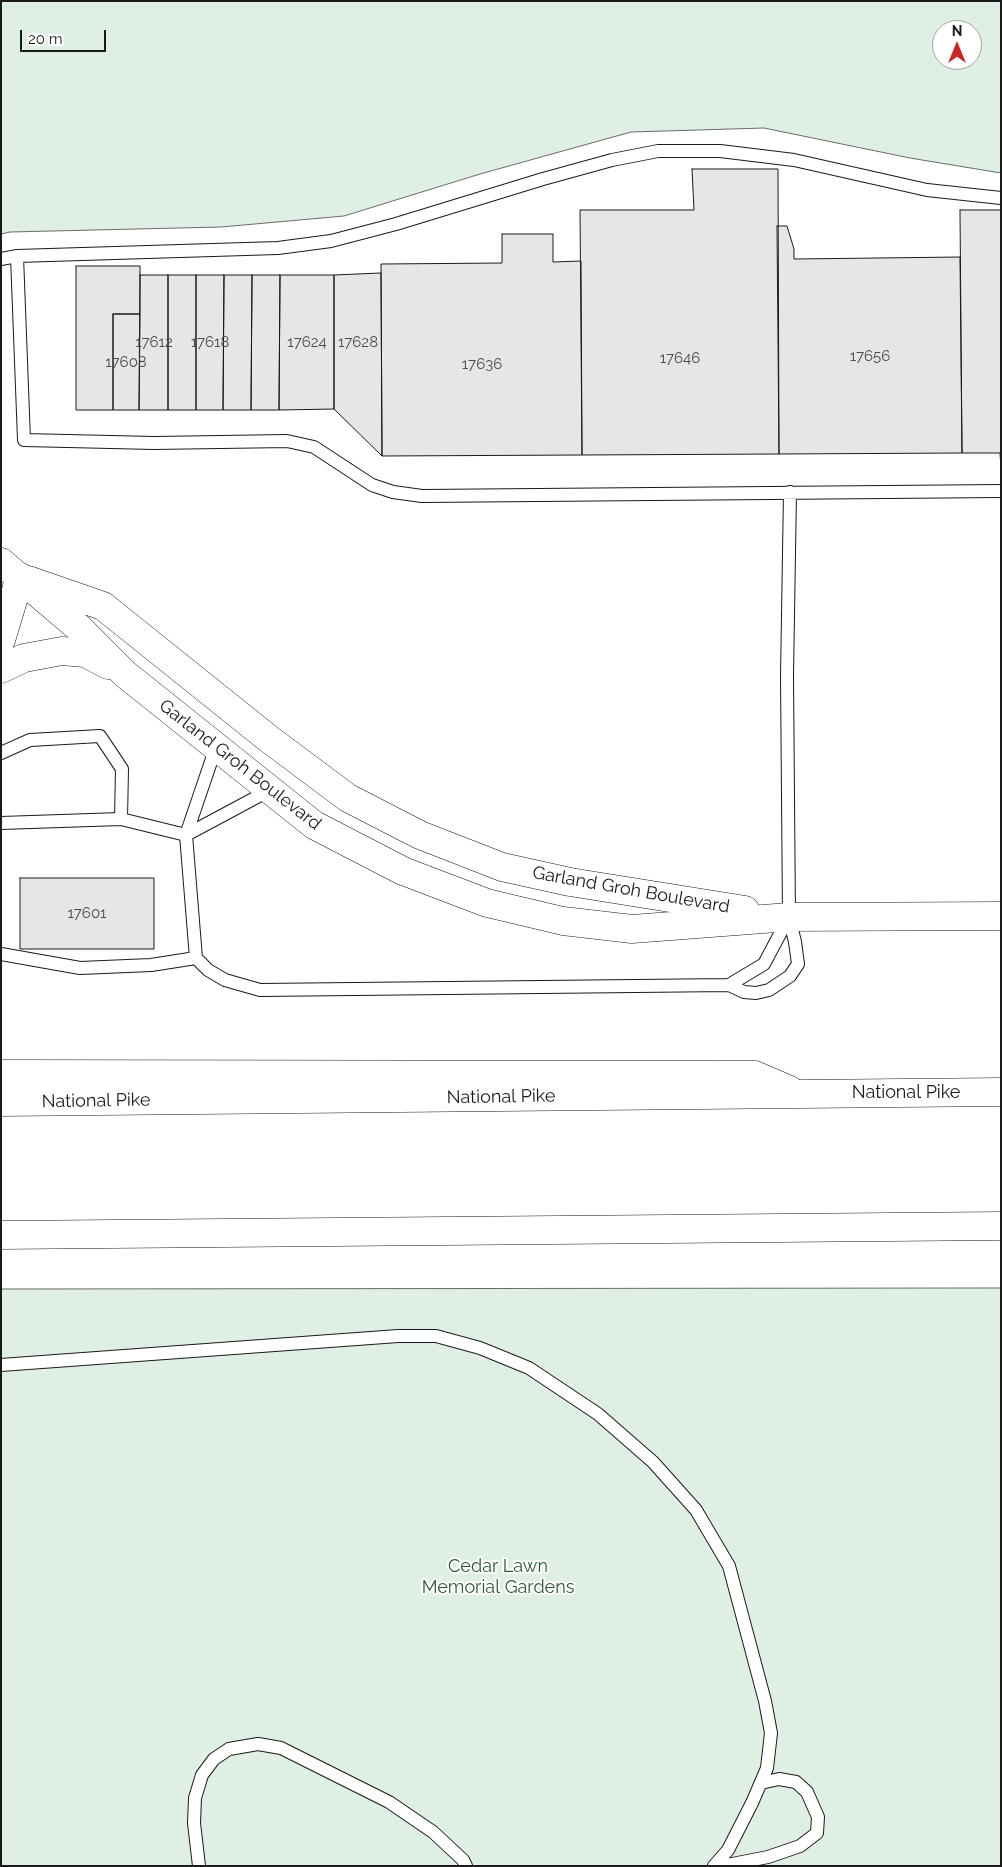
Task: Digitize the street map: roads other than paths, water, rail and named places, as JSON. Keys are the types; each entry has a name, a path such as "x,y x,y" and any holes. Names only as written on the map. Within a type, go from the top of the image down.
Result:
{"main road":[{"name":"Garland Groh Boulevard","path":"7,577 66,591 103,606 269,739 348,798 420,835 502,867 570,882 789,917"},
{"name":"Garland Groh Boulevard","path":"7,577 79,628 125,674 314,825 403,871 496,905 563,921 632,929 789,917 1001,916"},
{"path":"1,640 7,577"},
{"path":"1,669 24,658 62,651 85,653 125,674"},
{"path":"1,1074 755,1074 798,1094"},
{"name":"National Pike","path":"1,1102 1001,1092"},
{"path":"1,1218 77,1235"},
{"path":"1,1235 1001,1226"}],"lane":[{"path":"1,259 17,256 278,248 331,241 396,224 560,174 612,160 658,151 720,150 794,160 927,190 1001,198"},
{"path":"17,256 24,440 154,442 287,441 314,447 372,485 393,492 422,496 1001,491"},
{"path":"216,747 186,835 196,958 208,970 225,980 260,990 729,985 744,992 756,993 770,990 790,976 798,964 796,942 789,917 787,676 790,492"},
{"path":"1,753 30,740 100,736 122,769 121,819"},
{"path":"1,823 121,819 186,835 270,790"},
{"path":"729,985 764,964 789,917"},
{"path":"1,954 80,968 151,965 196,958"},
{"path":"1,1365 398,1336 436,1336 480,1348 529,1368 598,1414 653,1462 696,1510 729,1566 765,1701 771,1733 767,1768 728,1850 714,1866"},
{"path":"199,1866 194,1823 195,1798 202,1775 214,1759 229,1749 258,1744 281,1748 389,1802 433,1832 463,1860 466,1866"},
{"path":"722,1866 768,1857 800,1846 817,1833 818,1816 807,1792 796,1782 780,1779 760,1783"}],"park label":[{"name":"Cedar Lawn Memorial Gardens","path":"498,1577"}]}
